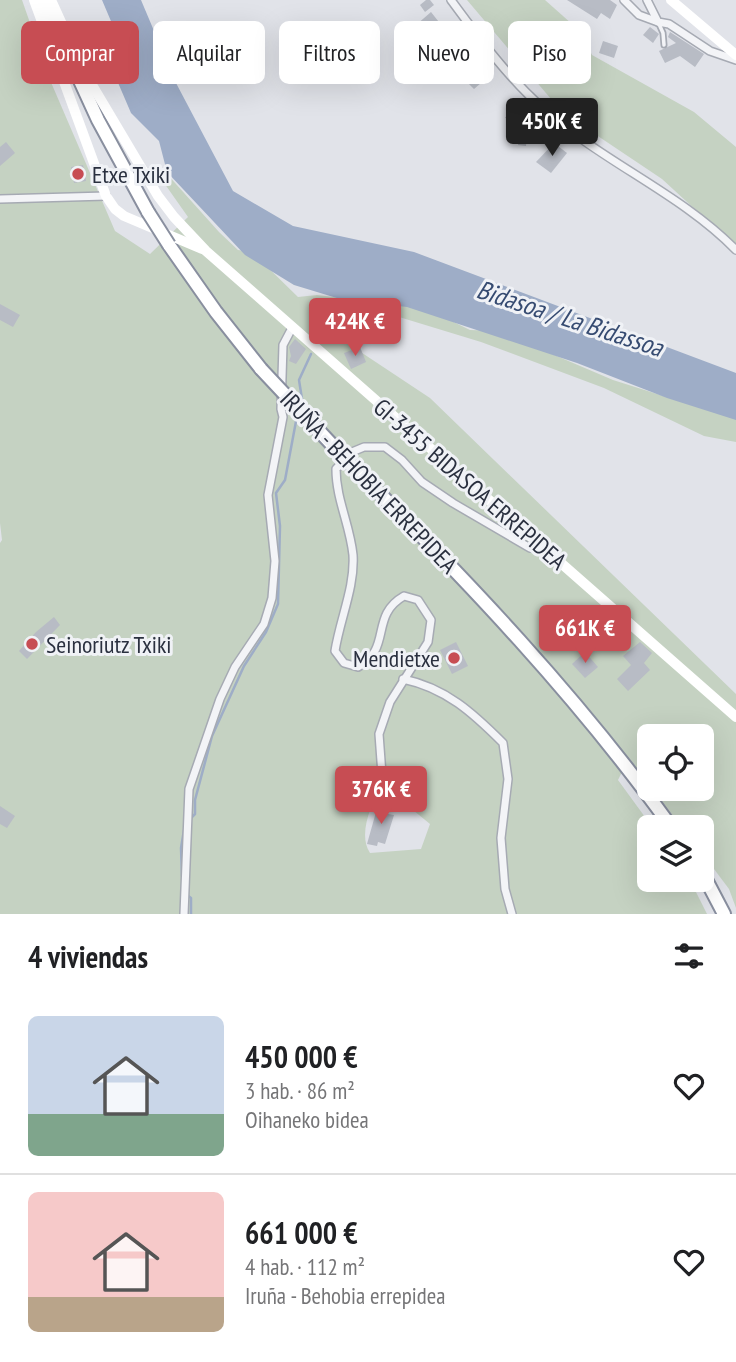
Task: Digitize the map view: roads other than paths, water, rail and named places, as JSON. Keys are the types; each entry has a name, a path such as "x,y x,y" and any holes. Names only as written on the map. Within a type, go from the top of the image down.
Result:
{"highway":[{"name":"IRUÑA - BEHOBIA ERREPIDEA","path":"43,0 98,120 148,212 216,312 261,369 450,565 562,691 662,815"},
{"path":"712,892 724,914"}],"street":[{"path":"34,0 106,196 124,216 206,251"},
{"path":"51,0 86,76 158,195 174,217 206,251"},
{"path":"451,0 545,111 703,220 736,250"},
{"path":"624,0 639,15 669,24 710,51 736,60"},
{"path":"647,0 658,22"},
{"path":"671,0 736,55"},
{"path":"0,199 106,196"},
{"path":"162,232 173,225 174,217"},
{"name":"GI-3455 BIDASOA ERREPIDEA","path":"206,251 736,716"},
{"path":"184,914 189,789 219,699 235,667 264,624 272,598 275,561 268,495 283,417 283,345 292,328"},
{"path":"390,800 383,788 379,734 390,702 428,642 431,620 418,600 404,596 391,603 383,622 377,649 369,661 358,667 344,663 335,651 352,583 353,554 336,489 335,469 352,452 364,447 385,447 402,460 422,482 453,503 530,548 538,544"},
{"path":"403,679 425,684 456,700 503,743 508,779 502,838 505,889 512,914"}],"lane":[{"path":"658,22 664,45"}],"water":[{"name":"Bidasoa / La Bidassoa","path":"102,0 141,0 153,28 153,84 177,84 233,191 293,226 414,252 736,373 736,420 667,398 577,363 407,307 340,299 294,285 245,255 167,172 159,141 131,113 119,84 139,84 139,21 111,21"}],"waterway":[{"path":"331,325 340,299"},
{"path":"318,340 324,333"},
{"path":"300,406 302,399 299,380 311,354"},
{"path":"190,819 195,814 195,800 212,736 244,666 266,632 278,604 280,526 276,493 285,480 297,416"},
{"path":"182,876 181,848 184,830"},
{"path":"187,895 191,898 191,914"}],"place":[{"name":"Etxe Txiki","path":"78,174"},
{"name":"Seinoriutz Txiki","path":"32,644"},
{"name":"Mendietxe","path":"454,658"}]}
